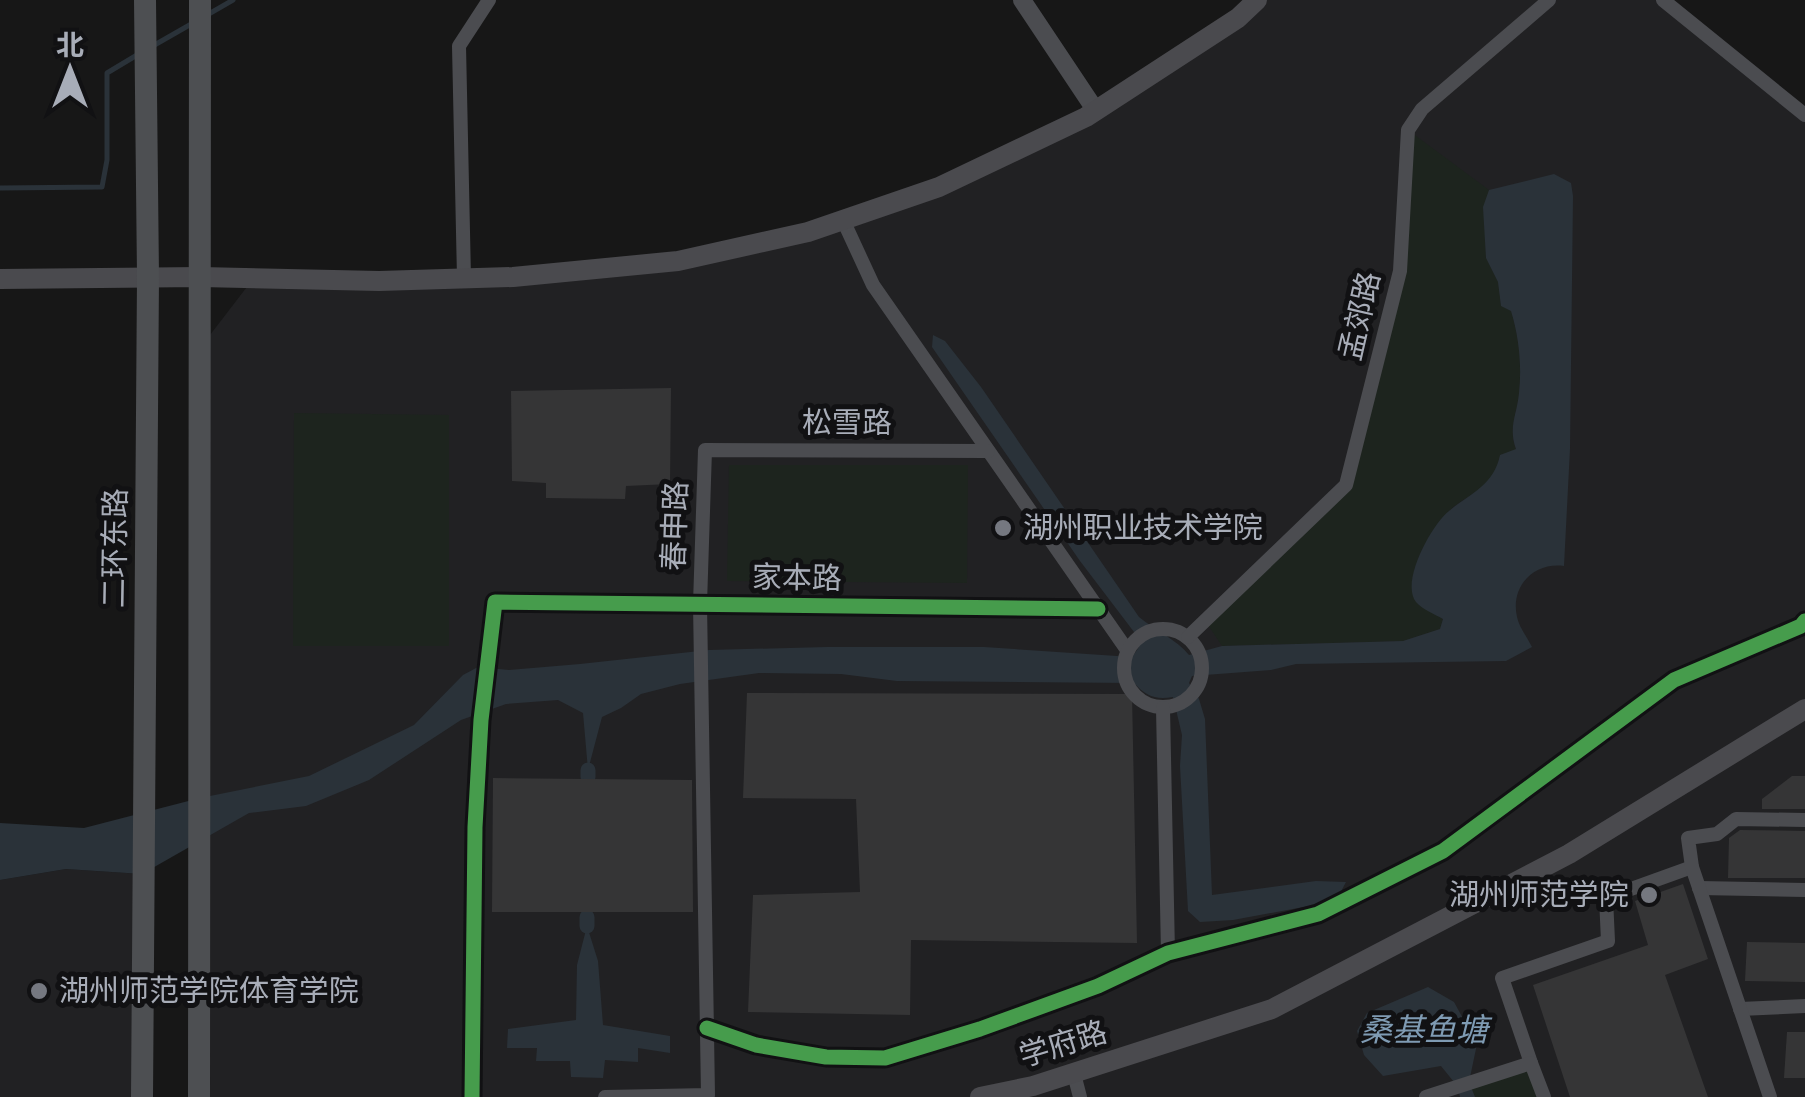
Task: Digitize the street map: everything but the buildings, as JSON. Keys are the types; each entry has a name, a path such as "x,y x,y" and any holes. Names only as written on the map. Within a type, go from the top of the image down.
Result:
{"main road":[{"name":"二环东路","path":"142,1097 148,278 145,0"},
{"path":"199,1097 200,0"},
{"path":"0,279 200,277 379,281 514,277 678,261 808,232 938,187 1096,111 1238,18 1257,0"},
{"name":"学府路","path":"980,1097 1035,1092 1074,1074 1272,1008 1569,854 1805,709"}],"street":[{"path":"464,278 459,46 489,0"},
{"path":"1022,0 1096,111"},
{"name":"孟郊路","path":"1188,637 1346,486 1400,271 1408,130 1422,108 1549,0"},
{"path":"1663,0 1805,114"},
{"path":"843,220 872,286 1129,648"},
{"name":"松雪路","path":"706,450 988,451"},
{"name":"春申路","path":"605,1097 708,1095 700,648 706,450"},
{"name":"家本路","path":"472,1097 474,827 481,720 496,602 1098,608"},
{"path":"707,1028 774,1048 826,1057 885,1058 1098,986 1168,953 1318,914 1444,851 1674,680 1801,626 1805,620"},
{"path":"1156,629 1188,637 1203,666 1198,685 1168,708 1138,699 1124,676 1129,648 1156,629"},
{"path":"1168,708 1168,953"},
{"path":"1770,1097 1692,867 1688,838 1717,834 1736,818 1805,820"},
{"path":"1544,1097 1502,978 1608,940 1606,898 1692,867"},
{"path":"1699,888 1805,890"},
{"path":"1740,1009 1805,1006"},
{"path":"1433,1096 1532,1063"},
{"path":"1074,1074 1080,1097"}],"shaded area":[{"name":"湖州职业技术学院","path":"1257,0 1663,0 1805,115 1805,1097 199,1097 200,348 253,279 514,277 808,232 1095,111"},
{"path":"1408,130 1489,190 1484,207 1486,258 1498,282 1501,305 1511,311 1519,352 1520,383 1513,428 1516,450 1500,455 1487,484 1443,517 1419,557 1414,577 1418,604 1443,619 1440,629 1403,641 1222,646 1206,622 1346,485 1400,271"},
{"path":"294,413 449,415 449,646 293,646"},
{"path":"729,465 968,465 967,583 727,581"},
{"path":"66,869 142,874 142,1097 0,1097 0,880"},
{"path":"1531,1063 1544,1097 1475,1097 1469,1082"}],"water":[{"path":"1554,174 1571,183 1573,196 1570,449 1564,566 1534,572 1517,595 1518,621 1532,647 1506,661 1296,664 1271,670 1192,676 1189,683 1205,719 1212,895 1316,881 1346,882 1336,901 1233,920 1200,922 1188,911 1180,766 1182,735 1173,697 1151,696 1134,683 897,681 841,674 759,673 680,684 641,694 602,717 588,770 583,713 558,700 506,704 461,720 369,780 306,806 249,813 142,874 66,869 0,880 0,823 84,828 200,798 309,776 414,725 463,675 478,667 509,670 709,650 827,647 984,647 1132,657 1139,647 1134,632 1080,561 932,347 933,335 945,341 981,387 1139,617 1189,655 1222,646 1403,641 1440,629 1443,619 1419,605 1412,593 1420,554 1442,518 1487,481 1500,455 1516,449 1513,427 1520,383 1518,341 1511,311 1501,306 1498,282 1486,258 1483,207 1489,190"},
{"path":"587,926 598,961 603,1025 670,1036 670,1053 638,1048 638,1062 605,1060 603,1078 571,1077 570,1061 536,1061 537,1048 507,1048 508,1029 576,1020 577,965"},
{"name":"桑基鱼塘","path":"1428,987 1454,1002 1477,1044 1469,1082 1475,1097 1460,1097 1458,1087 1441,1066 1383,1076 1364,1055 1357,1031 1367,1013"}],"waterway":[{"path":"207,15 233,0"},
{"path":"151,47 193,23"},
{"path":"0,188 102,187 107,160 107,73 137,55"},
{"path":"588,770 588,777"},
{"path":"587,917 587,926"}],"cycle path":[{"path":"472,1097 475,827 481,720 495,602 1098,609"},
{"path":"707,1028 756,1045 826,1057 885,1058 1098,986 1168,953 1318,914 1443,851 1674,680 1805,621"}],"place":[{"name":"湖州职业技术学院","path":"1003,528"},
{"name":"湖州师范学院","path":"1649,895"},
{"name":"湖州师范学院体育学院","path":"39,991"}]}
